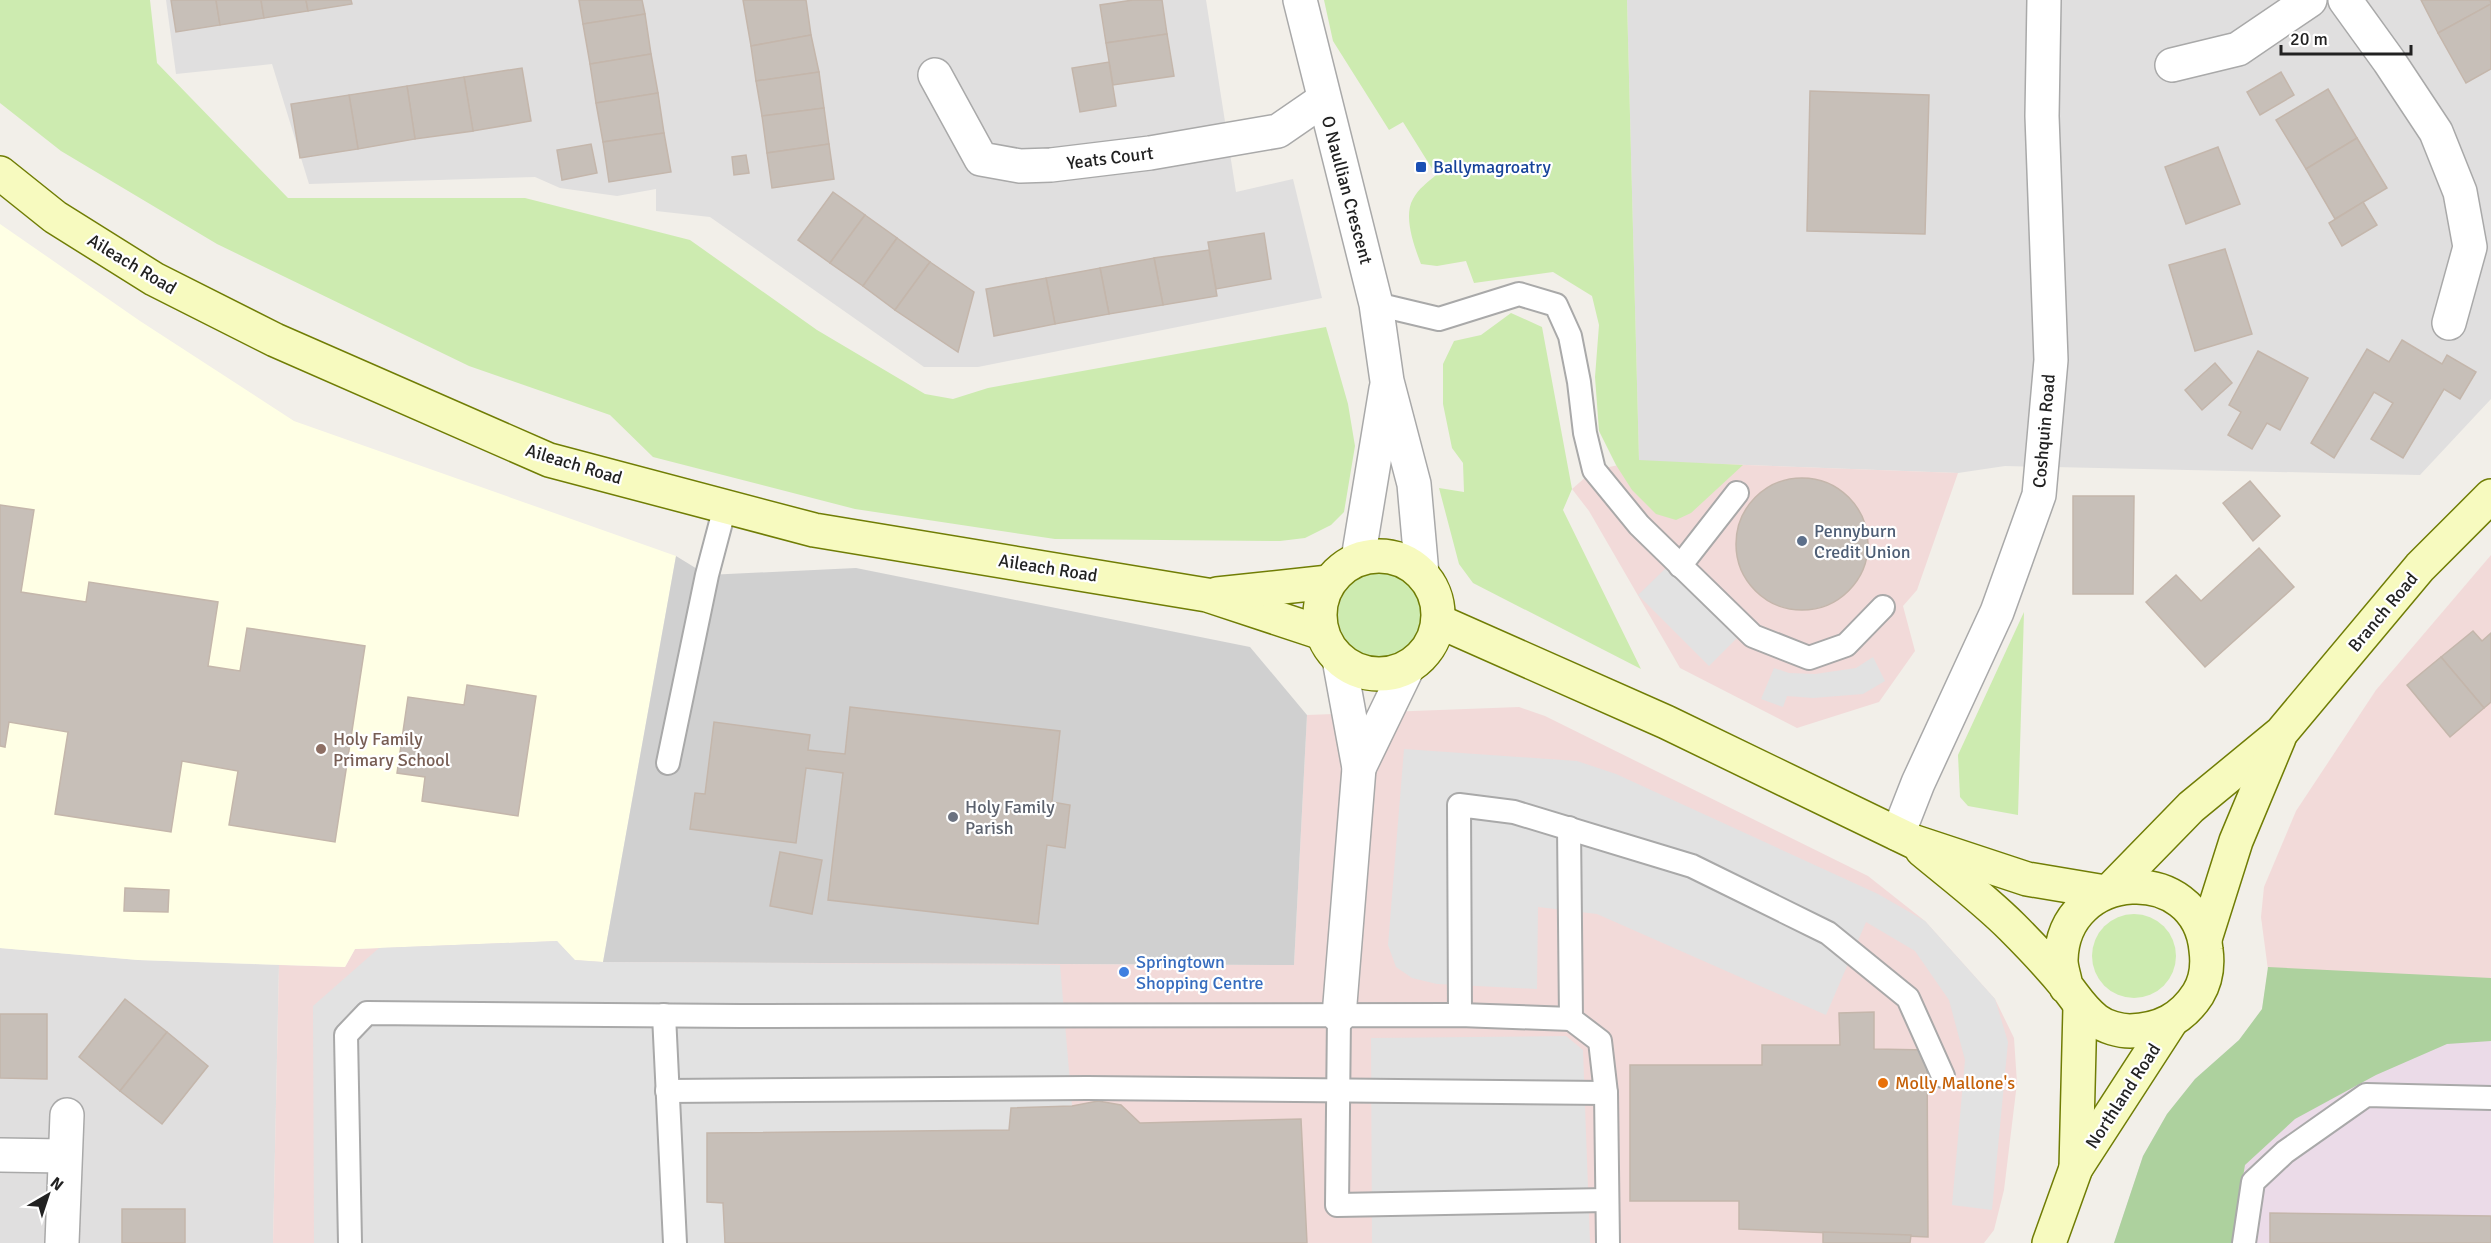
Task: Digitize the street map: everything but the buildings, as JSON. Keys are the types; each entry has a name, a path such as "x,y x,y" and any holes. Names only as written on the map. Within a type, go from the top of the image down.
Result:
{"street":[{"name":"O Naullian Crescent","path":"1300,0 1323,100 1350,195 1376,304 1387,381 1414,484 1422,574"},
{"name":"Coshquin Road","path":"1905,838 1918,783 1997,612 2039,495 2051,360 2042,116 2044,0"},
{"path":"2345,0 2436,132 2460,192 2470,247 2449,323"},
{"path":"2172,65 2238,49 2296,4"},
{"name":"Yeats Court","path":"935,75 981,159 1020,165 1051,165 1150,153 1278,131 1323,100"},
{"name":"Aileach Road","path":"0,173 55,217 154,279 275,340 549,460 814,530 1206,595 1330,646"},
{"name":"O Naullian Crescent","path":"1358,558 1387,381"},
{"name":"Branch Road","path":"2108,891 2191,807 2281,733 2420,567 2491,496"},
{"path":"1339,1016 1359,768 1320,607 1329,582 1347,564 1358,558 1370,556 1392,557 1403,560 1422,574 1432,587 1438,604 1438,621 1428,648 1407,667 1359,768"},
{"name":"Aileach Road","path":"1206,595 1329,582"},
{"path":"1438,621 1666,722 1905,838 2027,879 2108,891"},
{"path":"1330,646 1360,671 1384,674 1407,667"},
{"name":"Branch Road","path":"2205,939 2236,841 2281,733"},
{"path":"1905,838 2011,926 2073,997 2100,1023 2122,1031 2147,1030 2170,1023 2189,1008 2202,987 2207,963 2205,939 2195,916 2177,900 2157,888 2134,885 2108,891 2090,900 2074,916 2064,937 2061,962 2073,997"},
{"name":"Northland Road","path":"2073,997 2076,1168"},
{"name":"Northland Road","path":"2049,1243 2076,1168 2170,1023"},
{"path":"62,1243 67,1115"},
{"path":"0,1155 64,1156"}],"lane":[{"path":"1376,304 1439,319 1519,294 1556,305 1570,336 1579,382 1585,433 1594,470 1639,525 1753,636 1809,658 1846,645 1883,607"},
{"path":"1680,566 1737,494"},
{"path":"668,763 707,575 725,507"},
{"path":"1460,1014 1459,805 1514,812 1692,866 1828,933 1908,998 1943,1076"},
{"path":"1569,828 1570,1019"},
{"path":"350,1243 346,1035 367,1013 1339,1016 1460,1014 1570,1019 1600,1041 1606,1093 1608,1243"},
{"path":"664,1015 675,1243"},
{"path":"1339,1016 1336,1204 1607,1200"},
{"path":"667,1091 1338,1089 1606,1093"},
{"path":"2244,1243 2253,1182 2285,1152 2366,1095 2491,1098"}],"shaded area":[{"path":"166,0 1206,0 1236,192 1293,179 1322,298 978,367 924,367 710,217 656,211 656,189 617,196 560,188 535,177 309,184 272,64 176,74"},
{"path":"1627,0 2491,0 2491,399 2420,475 2005,466 1958,473 1639,461"},
{"name":"Holy Family Primary School","path":"0,224 140,321 294,421 676,556 603,962 574,960 557,941 355,949 345,967 138,960 0,948"},
{"path":"1639,461 1958,473 1917,590 1903,606 1915,651 1879,702 1797,728 1680,668 1589,511 1572,489 1594,470"},
{"path":"2491,555 2491,980 2268,970 2261,917 2264,887 2296,811 2376,690"},
{"path":"676,556 707,575 856,568 1250,647 1307,715 1294,965 603,962"},
{"path":"1667,567 1737,638 1709,666 1638,595"},
{"path":"1873,657 1885,681 1863,694 1813,698 1787,696 1783,707 1761,699 1774,668 1789,673 1815,674 1856,668"},
{"name":"Springtown Shopping Centre","path":"1519,707 1545,716 1868,876 1925,921 1995,999 2014,1038 2017,1083 2004,1190 1994,1230 1984,1243 273,1243 279,965 345,967 355,949 557,941 575,960 603,962 1294,965 1307,715"},
{"path":"1404,749 1577,761 1616,774 1878,894 1925,921 1995,999 2008,1042 1992,1210 1952,1205 1965,1060 1949,1000 1915,951 1866,922 1826,1015 1597,914 1538,907 1537,989 1437,984 1412,978 1396,967 1388,945"},
{"path":"557,941 575,960 603,962 1060,965 1072,1106 1012,1108 1009,1130 707,1133 707,1202 723,1203 725,1243 314,1243 313,1006 379,948"},
{"path":"0,948 138,960 279,965 273,1243 0,1243"},
{"path":"2268,970 2491,980 2491,1243 2114,1243 2143,1156 2167,1114 2195,1079 2239,1040 2262,1010"},
{"path":"1566,1036 1583,1050 1590,1243 1372,1243 1371,1038"}],"green space":[{"path":"0,0 150,0 157,63 288,198 525,198 690,240 817,330 925,394 953,399 988,388 1326,327 1348,404 1355,446 1344,512 1331,525 1305,538 1280,541 1055,539 855,509 653,457 610,415 469,366 217,244 61,151 0,103"},
{"path":"1324,0 1627,0 1639,460 1743,465 1691,513 1676,520 1656,514 1632,490 1599,431 1595,377 1599,325 1592,296 1553,272 1474,283 1466,261 1437,266 1421,264 1409,222 1410,206 1423,186 1436,175 1403,122 1389,130 1333,41"},
{"path":"1511,313 1542,327 1572,489 1563,510 1641,669 1473,583 1459,564 1439,488 1464,492 1463,463 1452,448 1443,404 1443,364 1454,341 1481,335"},
{"path":"1380,573 1396,576 1410,585 1419,599 1422,615 1419,631 1410,645 1396,654 1380,657 1364,654 1350,645 1341,631 1338,615 1341,599 1350,585 1364,576"},
{"path":"2024,612 2018,815 1968,806 1960,797 1958,755"},
{"path":"2134,914 2150,917 2164,926 2173,940 2176,956 2173,972 2164,986 2150,995 2134,998 2118,995 2104,986 2095,972 2092,956 2095,940 2104,926 2118,917"},
{"path":"2268,967 2491,978 2491,1041 2447,1044 2376,1075 2295,1119 2245,1165 2232,1243 2114,1243 2143,1156 2167,1114 2195,1079 2239,1040 2262,1009"}],"place":[{"name":"Ballymagroatry","path":"1421,167"},
{"name":"Pennyburn Credit Union","path":"1802,541"},
{"name":"Holy Family Primary School","path":"321,749"},
{"name":"Holy Family Parish","path":"953,817"},
{"name":"Springtown Shopping Centre","path":"1124,972"},
{"name":"Molly Mallone's","path":"1883,1083"}]}
